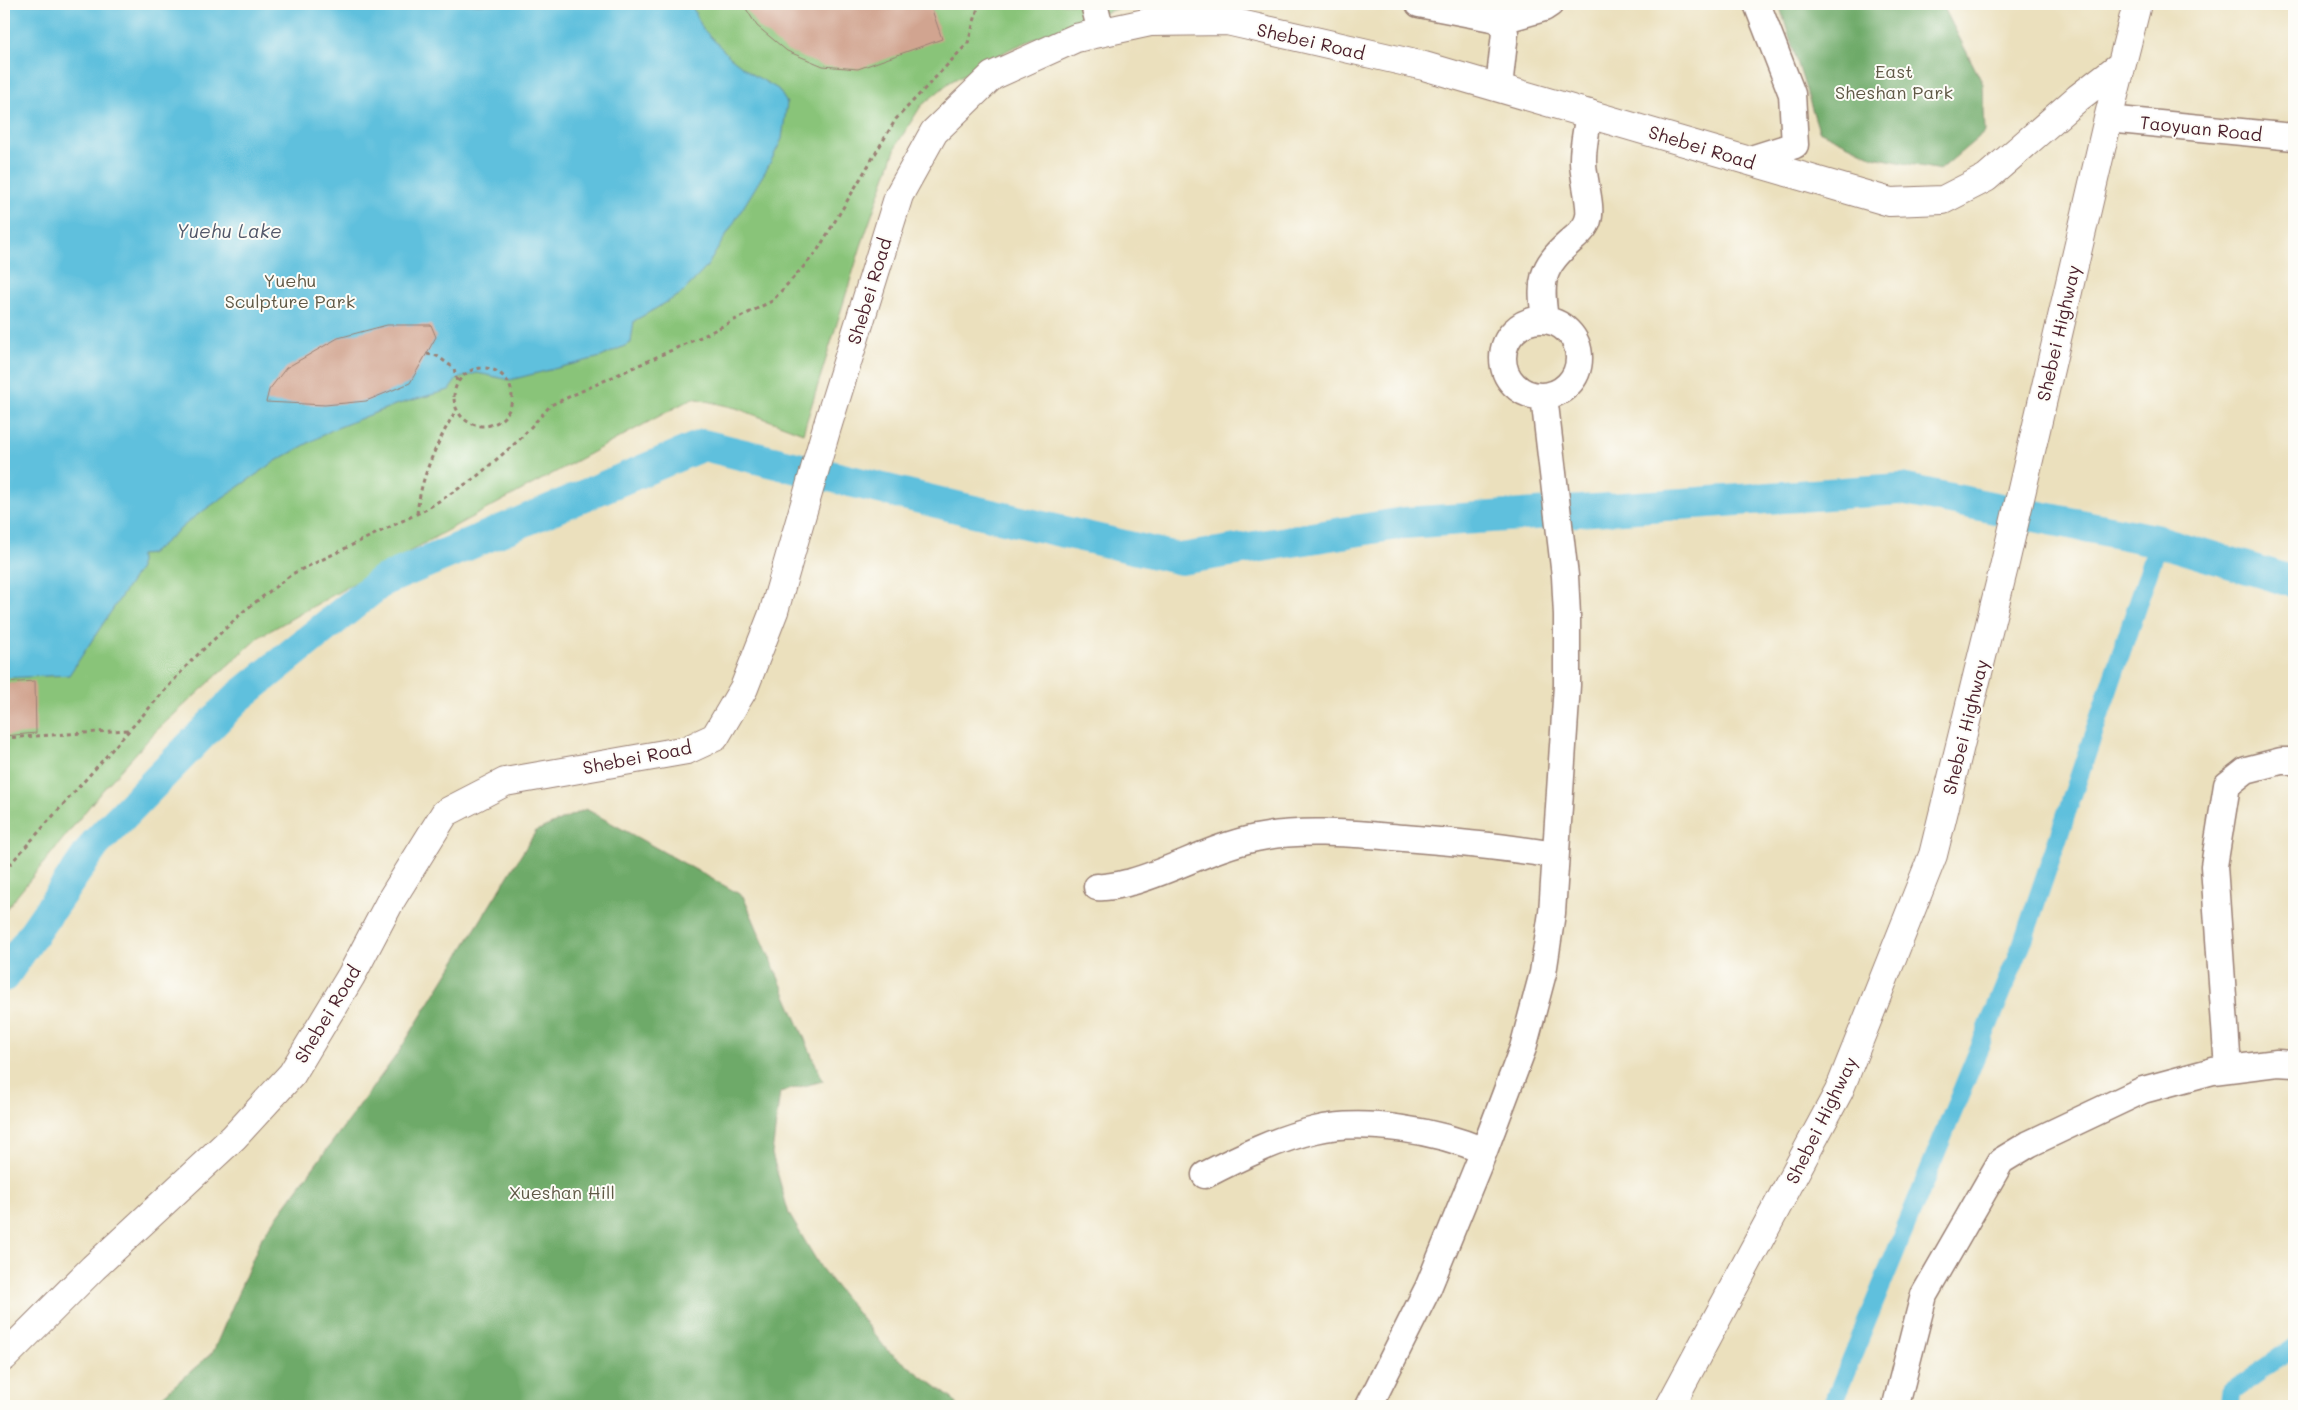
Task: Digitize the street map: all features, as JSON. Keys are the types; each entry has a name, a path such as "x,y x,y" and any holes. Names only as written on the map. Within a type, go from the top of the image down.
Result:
{"main road":[{"name":"Shebei Highway","path":"1670,1406 1839,1091 1930,864 2004,567 2136,4"},
{"name":"Shebei Road","path":"4,1358 93,1268 234,1136 292,1074 351,976 391,900 445,813 505,782 687,750 715,738 744,688 774,612 827,428 899,195 934,132 992,76 1076,38 1100,32 1150,22 1227,21 1424,66 1890,202 1943,200 1986,178 2078,98 2121,65"}],"street":[{"path":"1094,4 1100,32"},
{"path":"1419,4 1498,12 1544,8 1550,4"},
{"path":"1748,160 1795,145 1792,94 1757,4"},
{"path":"1498,12 1505,33 1499,88"},
{"path":"1545,320 1541,289 1546,269 1559,251 1578,234 1589,220 1588,196 1582,158 1589,113"},
{"name":"Taoyuan Road","path":"2108,119 2294,137"},
{"path":"1545,320 1562,325 1571,333 1579,349 1579,366 1572,380 1562,391 1544,396 1528,394 1513,384 1504,366 1506,342 1518,328 1531,321 1545,320"},
{"path":"1369,1406 1428,1288 1484,1151 1523,1048 1543,973 1552,912 1567,685 1566,576 1544,396"},
{"path":"2228,1069 2214,866 2227,785 2246,770 2281,761 2294,761"},
{"path":"1097,887 1106,888 1154,875 1231,844 1258,837 1304,833 1366,835 1524,850 1555,855"},
{"path":"1898,1406 1897,1401 1924,1295 2001,1161 2029,1144 2143,1090 2228,1069 2278,1063 2294,1064"},
{"path":"1205,1175 1237,1159 1286,1139 1316,1130 1344,1126 1381,1127 1442,1137 1466,1143 1484,1151"}],"path":[{"path":"4,871 197,655 244,611 292,574 417,514 475,478 519,440 551,405 705,335 772,301 816,253 896,119 968,43 979,4"},
{"path":"417,514 419,496 427,466 456,410 454,392 457,382 454,368 437,356 427,354"},
{"path":"456,410 470,423 488,426 497,423 504,417 510,409 512,399 511,389 507,380 491,369 481,368 472,370 457,382"},
{"path":"4,738 130,730"}],"green space":[{"name":"Yuehu Lake","path":"4,4 1131,4 1071,24 1010,49 950,82 921,106 897,144 861,246 803,433 736,408 693,398 448,530 259,637 156,731 101,792 4,912"},
{"name":"East Sheshan Park","path":"1779,4 1942,4 1983,84 1985,132 1940,170 1873,157 1819,131"},
{"name":"Xueshan Hill","path":"586,809 743,896 823,1081 780,1092 772,1154 789,1214 821,1268 887,1350 955,1401 958,1406 151,1406 213,1352 262,1237 398,1053 536,831"}],"water":[{"name":"Yuehu Lake","path":"4,4 691,4 703,29 730,57 752,74 778,89 787,103 782,139 768,167 706,268 681,294 634,321 631,343 601,357 510,380 477,373 457,379 449,390 395,405 332,430 276,461 193,518 151,554 140,555 140,568 69,675 4,678"}],"building":[{"path":"743,4 930,4 942,39 858,69 823,66 787,51 757,26"},
{"path":"387,325 431,325 436,337 410,383 366,401 325,405 266,402 269,390 286,368 338,338"},
{"path":"35,681 36,733 4,736 4,683"}],"waterway":[{"path":"4,976 95,844 236,699 382,581 703,445 1181,559 1404,523 1901,489 2159,541 2294,582"},
{"path":"1832,1406 2022,944 2159,541"},
{"path":"2229,1406 2231,1392 2294,1347"}],"park label":[{"name":"Yuehu Sculpture Park","path":"290,290"}]}
